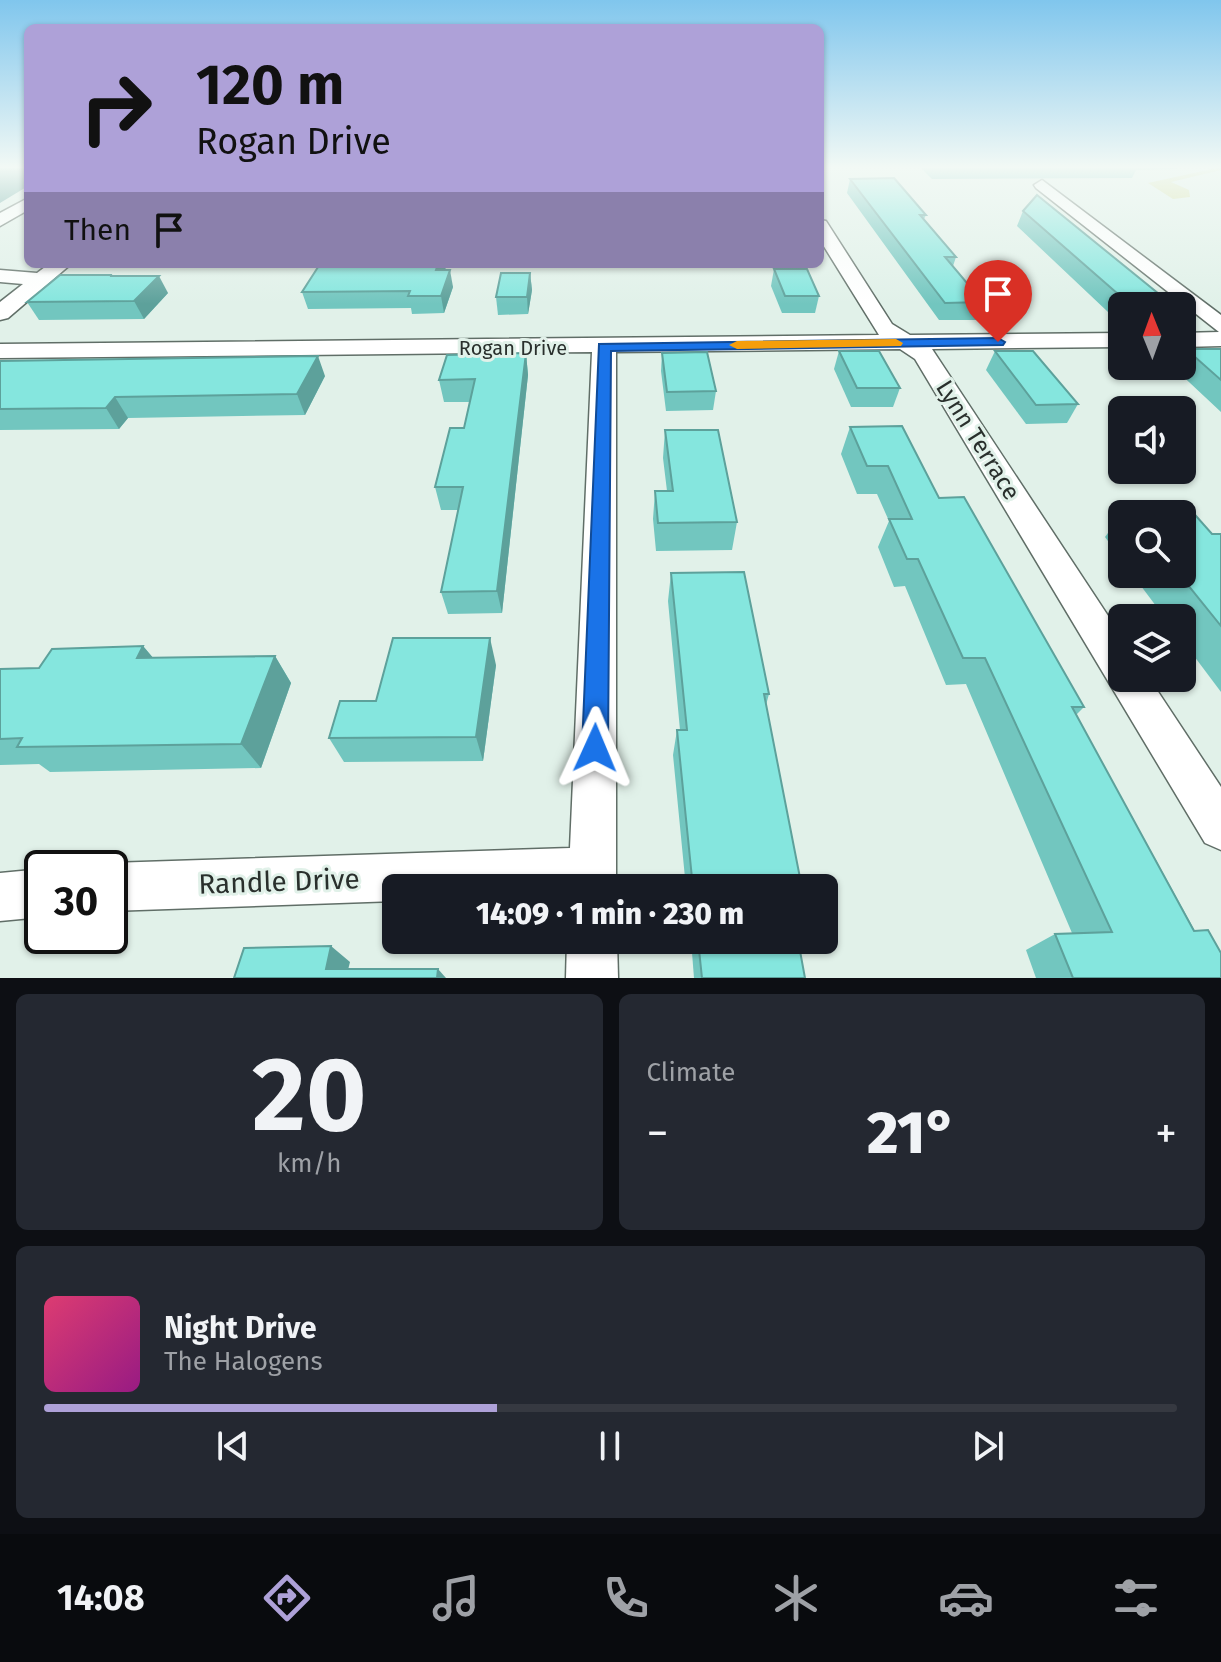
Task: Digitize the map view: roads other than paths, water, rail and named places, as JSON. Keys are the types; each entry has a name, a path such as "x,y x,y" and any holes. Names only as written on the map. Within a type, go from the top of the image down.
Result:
{"street":[{"path":"1077,213 1221,326"},
{"name":"Lynn Terrace","path":"824,232 884,329 924,354 1108,648"},
{"path":"4,307 56,268"},
{"path":"0,276 41,280"},
{"path":"1196,340 1221,339"},
{"name":"Rogan Drive","path":"0,351 1108,340"},
{"path":"592,874 604,347"},
{"path":"1136,692 1221,827"},
{"name":"Randle Drive","path":"128,887 382,883"},
{"path":"0,897 24,895"},
{"path":"592,954 592,978"}]}
